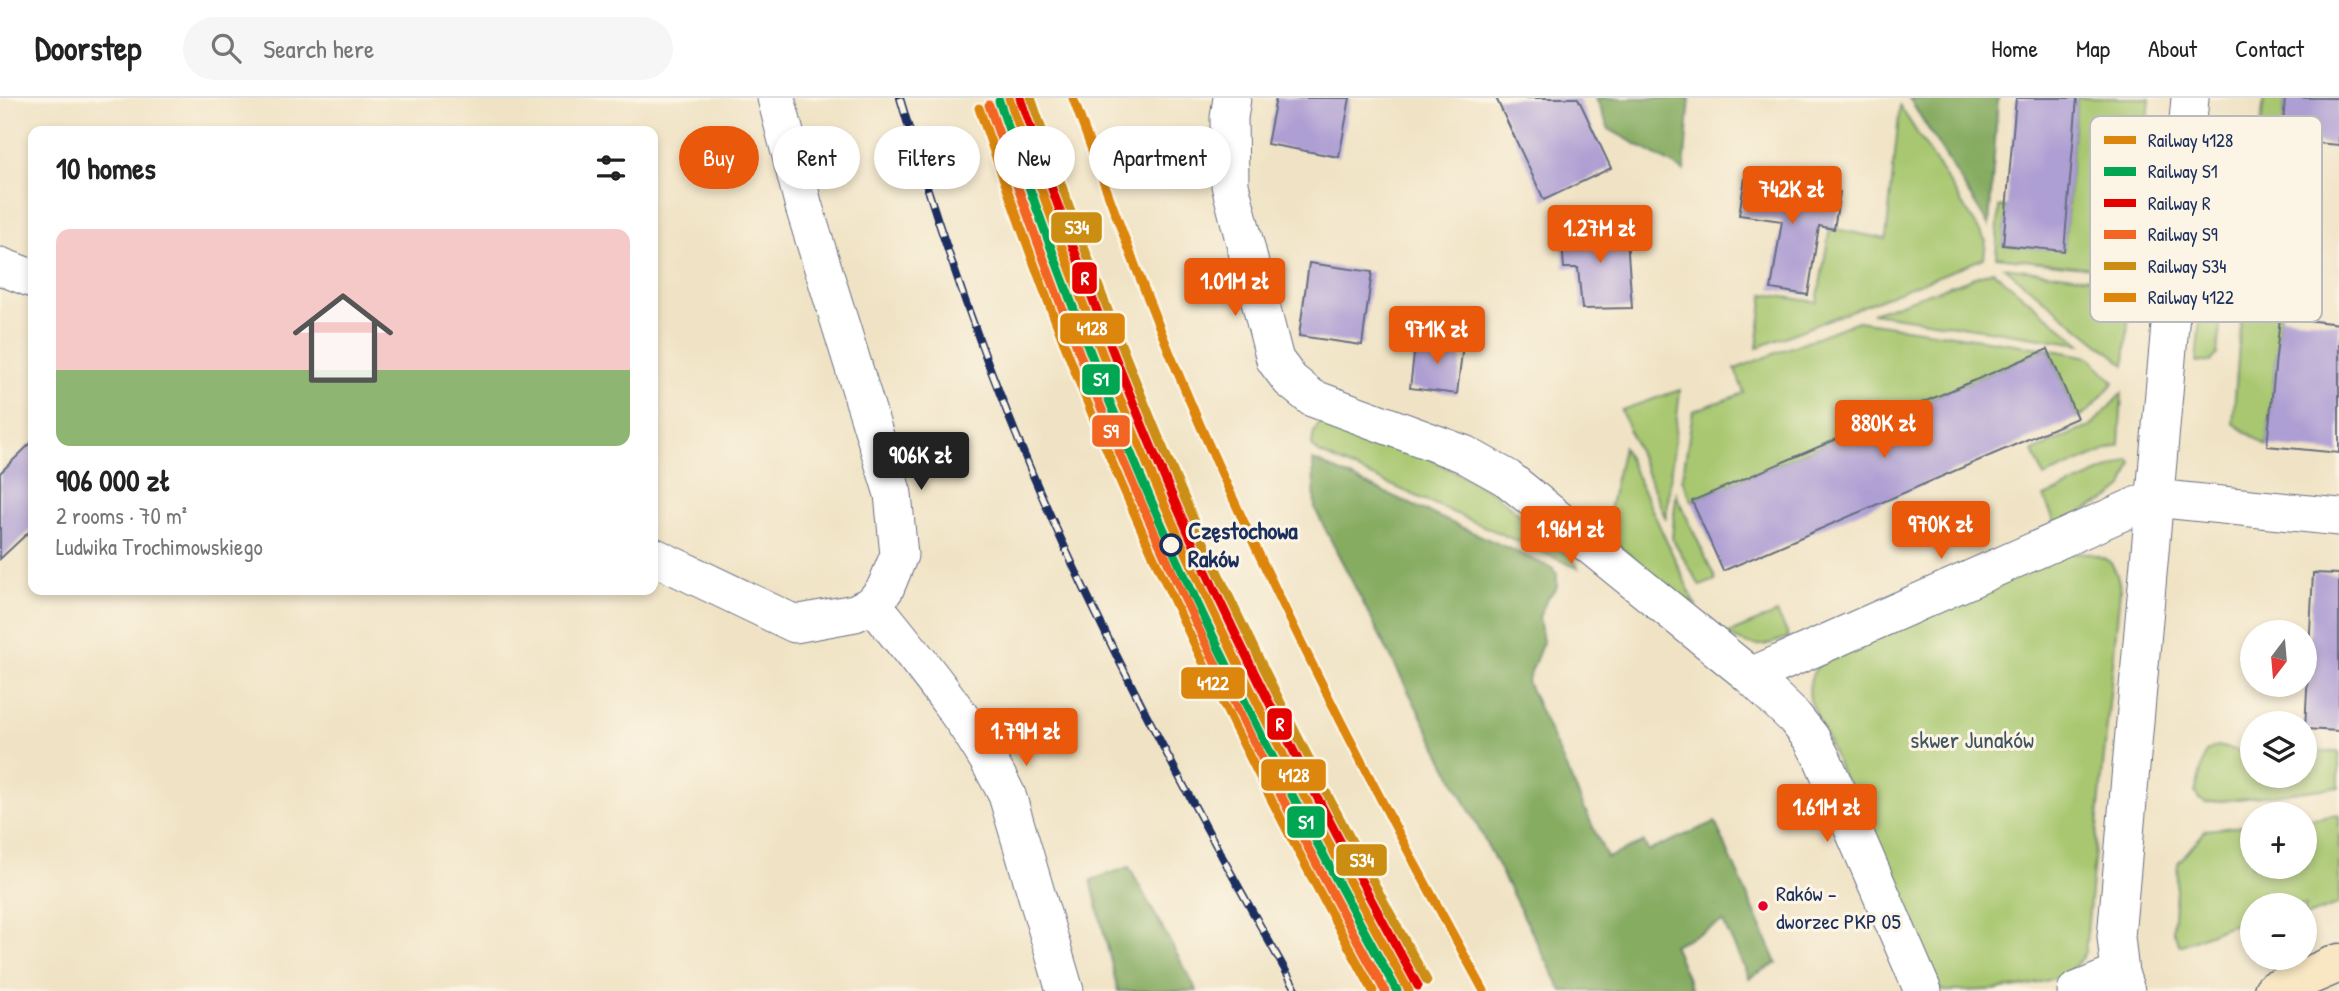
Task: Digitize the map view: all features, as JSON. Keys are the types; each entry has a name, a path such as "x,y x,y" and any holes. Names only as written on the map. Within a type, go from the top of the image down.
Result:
{"street":[{"path":"658,558 795,624 855,613 873,604 885,589 899,555 893,494 804,207 776,98"},
{"path":"1232,98 1229,118 1230,185 1275,360 1290,380 1312,398 1464,454 1507,478 1751,676 1778,701 1811,738 1923,991"},
{"path":"2188,116 2190,98"},
{"path":"0,266 28,277"},
{"path":"2076,991 2123,982 2116,937 2170,322"},
{"path":"1751,676 2154,498 2339,517"},
{"path":"873,604 955,707 994,768 1007,796 1065,991"},
{"path":"2276,989 2339,963"}],"green space":[{"path":"1596,98 1690,98 1684,171 1609,129"},
{"path":"1909,98 1998,98 1989,226"},
{"path":"2077,98 2150,98 2148,116 2090,116 2090,268 1996,257 1999,207 2007,207 2003,245 2064,250"},
{"path":"2264,98 2285,98 2284,116 2262,116"},
{"path":"1900,106 1986,241 1984,258 1757,348 1764,294 1817,302 1830,228 1886,239"},
{"path":"2004,267 2090,278 2090,322 2128,322 2125,365"},
{"path":"1993,271 2081,344 1872,313"},
{"path":"1858,321 2048,349 1692,501 1682,480 1693,411 1744,393 1735,369"},
{"path":"2200,322 2221,322 2217,355 2211,361 2196,363"},
{"path":"2241,322 2280,322 2267,446 2233,423"},
{"path":"2048,349 2089,357 2114,382 2088,412 2077,418"},
{"path":"1680,390 1666,519 1621,410"},
{"path":"2122,393 2119,445 2044,477 2033,451 2092,425"},
{"path":"1325,420 1390,437 1491,491 1574,560 1578,568 1319,453 1312,446 1313,438 1316,427"},
{"path":"1623,447 1696,605 1671,591 1616,543 1610,526 1609,510"},
{"path":"1313,460 1552,568 1557,574 1557,587 1547,599 1539,617 1543,642 1527,682 1607,858 1644,842 1648,851 1715,822 1777,963 1749,978 1723,922 1673,945 1693,991 1562,991 1315,509"},
{"path":"2129,460 2132,463 2123,487 2110,498 2056,525 2044,497"},
{"path":"1676,494 1716,580 1700,586 1672,538"},
{"name":"skwer Junaków","path":"2081,552 2110,562 2119,580 2120,590 2085,953 2075,966 2043,982 2002,989 1943,991 1929,976 1810,700 1812,677 1819,664 2068,554"},
{"path":"1777,613 1789,637 1772,643 1751,645 1727,634"},
{"path":"2216,746 2240,751 2240,788 2317,788 2317,751 2339,752 2339,787 2206,803 2195,793 2206,752"},
{"path":"2339,815 2339,904 2317,912 2317,893 2240,893 2240,921 2180,946 2173,930 2178,863 2206,830 2240,826 2240,879 2317,879 2317,818"},
{"path":"1129,867 1197,991 1118,991 1091,880"}],"building":[{"path":"1276,98 1350,98 1339,157 1267,144"},
{"path":"1496,98 1578,98 1611,168 1544,200"},
{"path":"2016,98 2077,98 2064,251 2003,245"},
{"path":"2285,98 2339,98 2339,145 2322,144 2322,116 2284,116"},
{"path":"1745,178 1840,192 1834,229 1819,226 1808,295 1771,289 1782,221 1739,215"},
{"path":"1626,225 1632,308 1582,309 1578,268 1564,268 1561,229"},
{"path":"1309,263 1372,272 1362,345 1299,336"},
{"path":"2279,322 2339,324 2339,453 2267,446"},
{"path":"1416,338 1463,344 1457,394 1410,388"},
{"path":"2048,349 2077,418 1723,571 1692,501"},
{"path":"28,446 28,533 0,559 0,473"},
{"path":"2313,573 2339,574 2339,731 2317,730 2317,711 2306,711 2307,697 2317,697 2317,620 2311,620"}],"railway":[{"path":"900,98 975,327 1041,495 1148,718 1297,991"}],"rail line":[{"name":"4128","path":"1009,98 1086,313 1167,511 1266,720 1409,991"},
{"name":"R","path":"1020,98 1103,327 1197,552 1304,771 1418,986"},
{"name":"S34","path":"1031,98 1113,324 1206,547 1313,766 1427,981"},
{"name":"4128","path":"1073,98 1154,315 1240,513 1340,720 1484,991"},
{"name":"S1","path":"999,101 1076,316 1188,584 1324,857 1397,991"},
{"name":"S9","path":"989,105 1067,322 1149,520 1245,724 1385,991"},
{"name":"4122","path":"979,108 1057,326 1139,524 1234,726 1373,991"}],"place":[{"name":"Częstochowa Raków","path":"1171,545"},
{"name":"Raków - dworzec PKP 05","path":"1763,906"}]}
